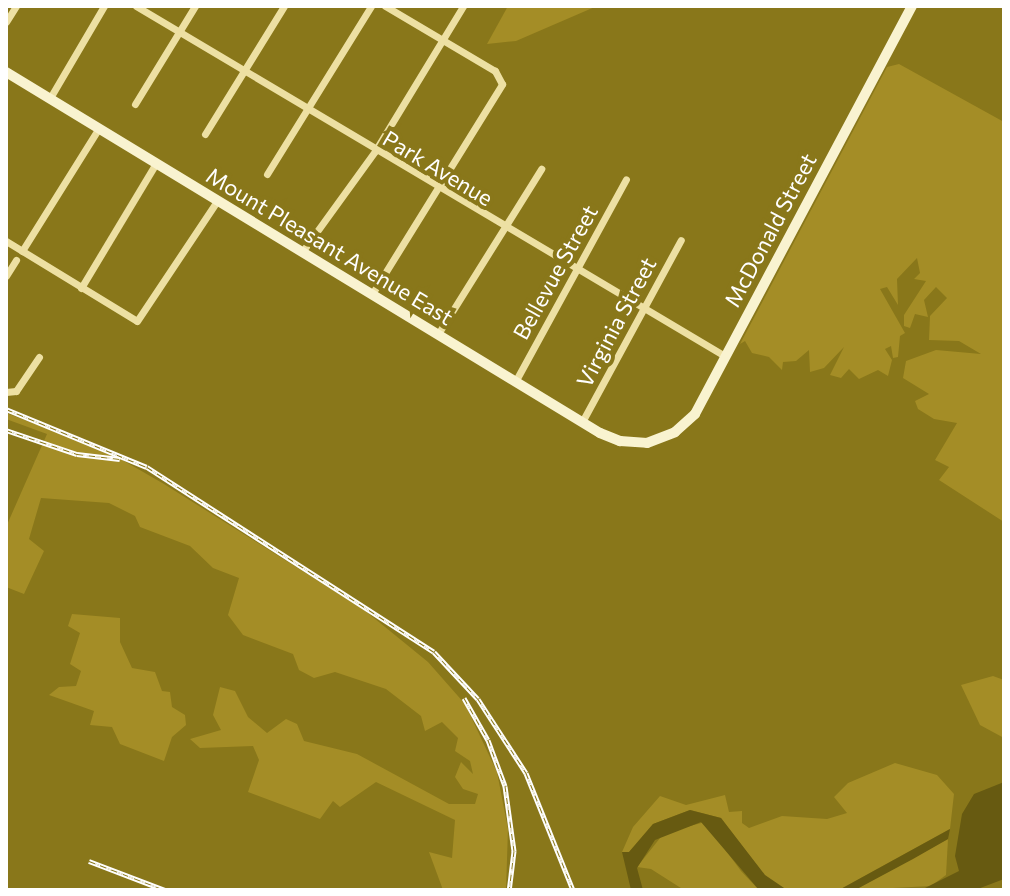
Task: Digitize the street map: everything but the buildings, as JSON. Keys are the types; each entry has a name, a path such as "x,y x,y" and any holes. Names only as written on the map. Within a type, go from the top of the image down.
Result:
{"street":[{"path":"6,22 16,6"},
{"path":"50,98 104,6"},
{"name":"Park Avenue","path":"136,6 577,272 725,356"},
{"path":"135,104 195,6"},
{"path":"205,134 284,6"},
{"path":"267,174 371,6"},
{"path":"372,294 501,78 385,6"},
{"path":"302,252 375,151 463,6"},
{"name":"McDonald Street","path":"637,443 666,437 689,420 912,6"},
{"name":"Mount Pleasant Avenue East","path":"6,72 582,422 611,438 637,443"},
{"path":"22,251 99,128"},
{"path":"81,288 156,163"},
{"path":"438,334 541,169"},
{"name":"Bellevue Street","path":"515,382 626,179"},
{"path":"6,241 137,321 217,201"},
{"name":"Virginia Street","path":"582,422 681,240"},
{"path":"6,276 16,260"},
{"path":"6,392 16,391 39,357"}],"shaded area":[{"path":"508,6 597,6 516,41 487,44"},
{"path":"899,64 1004,122 1004,522 939,480 949,467 935,460 957,423 934,419 918,409 915,401 929,394 903,378 906,361 936,350 981,354 959,341 929,340 930,316 947,298 936,287 924,300 928,317 915,314 910,328 904,326 904,315 926,281 914,279 920,273 917,258 897,279 898,305 887,287 880,289 905,333 900,336 898,357 893,358 891,346 885,349 892,360 888,376 878,370 859,379 849,369 841,378 830,375 844,347 824,368 810,372 809,350 796,361 783,362 782,370 769,357 752,353 745,341 740,344 887,67"},
{"path":"6,413 105,450 164,484 363,609 428,662 465,704 497,772 508,829 506,890 443,890 429,852 452,858 455,820 376,782 340,807 333,801 320,819 248,792 259,760 253,746 200,748 190,739 221,730 213,715 220,687 235,691 248,717 267,733 286,719 297,724 304,741 357,754 449,804 475,804 478,794 463,789 455,777 461,762 473,774 470,761 455,751 458,738 442,722 425,731 421,716 386,689 335,672 314,678 299,670 293,654 243,635 228,615 239,578 213,568 190,546 140,527 135,516 109,503 41,498 29,539 44,551 24,594 6,587 6,527 47,434 6,419"},
{"path":"72,614 120,618 120,642 132,668 155,672 162,691 170,692 172,707 185,715 186,725 172,737 164,761 120,744 112,727 90,725 94,711 49,695 59,687 76,686 81,671 70,664 80,633 68,626"},
{"path":"993,676 1004,680 1004,738 980,725 961,685"},
{"path":"895,763 937,775 954,794 950,829 839,890 786,890 765,876 721,818 690,810 653,824 629,852 622,852 633,827 660,796 686,805 725,795 729,812 742,811 742,823 749,828 782,816 827,819 847,813 834,797 848,783"},
{"path":"1004,782 1004,879 975,890 921,890 959,871 955,856 962,814 974,794"},
{"path":"690,810 721,818 765,875 787,890 759,890 701,822 655,840 637,868 643,890 631,890 622,852 629,852 653,824"},
{"path":"705,822 759,890 684,890 651,869 637,867 664,833"},
{"path":"950,829 948,839 913,859 855,890 839,890"},
{"path":"948,839 946,875 931,886 855,890"}],"railway":[{"path":"6,409 147,467 434,652 478,699 526,773 573,890"},
{"path":"6,430 77,454 120,459"},
{"path":"464,698 488,740 505,786 514,851 509,890"},
{"path":"89,861 165,890"}]}
